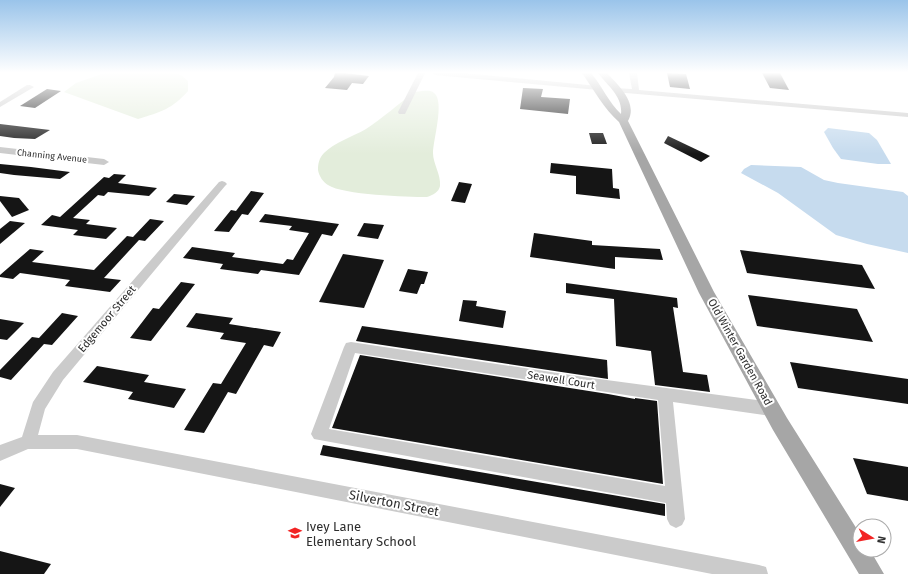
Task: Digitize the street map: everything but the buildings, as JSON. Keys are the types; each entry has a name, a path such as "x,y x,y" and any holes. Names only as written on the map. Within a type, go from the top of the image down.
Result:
{"main road":[{"name":"Old Winter Garden Road","path":"605,100 612,112 625,119 707,293 771,409 872,574"},
{"name":"Old Winter Garden Road","path":"623,100 628,107 625,119"}],"street":[{"path":"0,105 9,100"},
{"path":"402,112 408,100"},
{"path":"728,100 908,115"},
{"name":"Channing Avenue","path":"0,150 104,162"},
{"name":"Edgemoor Street","path":"28,442 38,407 58,376 222,184"},
{"name":"Seawell Court","path":"674,496 319,434 351,347 771,409"},
{"path":"664,394 676,519"},
{"path":"0,453 28,442"},
{"name":"Silverton Street","path":"28,442 77,442 759,574"}],"green space":[{"path":"85,100 179,100 166,109 138,119"},
{"path":"405,100 437,100 439,112 433,147 434,161 440,182 437,192 427,197 376,195 347,191 328,185 324,182 320,177 318,166 324,153 338,143 366,129"}],"water":[{"path":"828,128 869,133 877,140 891,164 878,164 841,159 824,132"},
{"path":"751,165 801,167 824,180 903,192 908,196 908,253 867,244 836,235 778,193 741,173 744,169"}],"place":[{"name":"Ivey Lane Elementary School","path":"295,533"}]}
